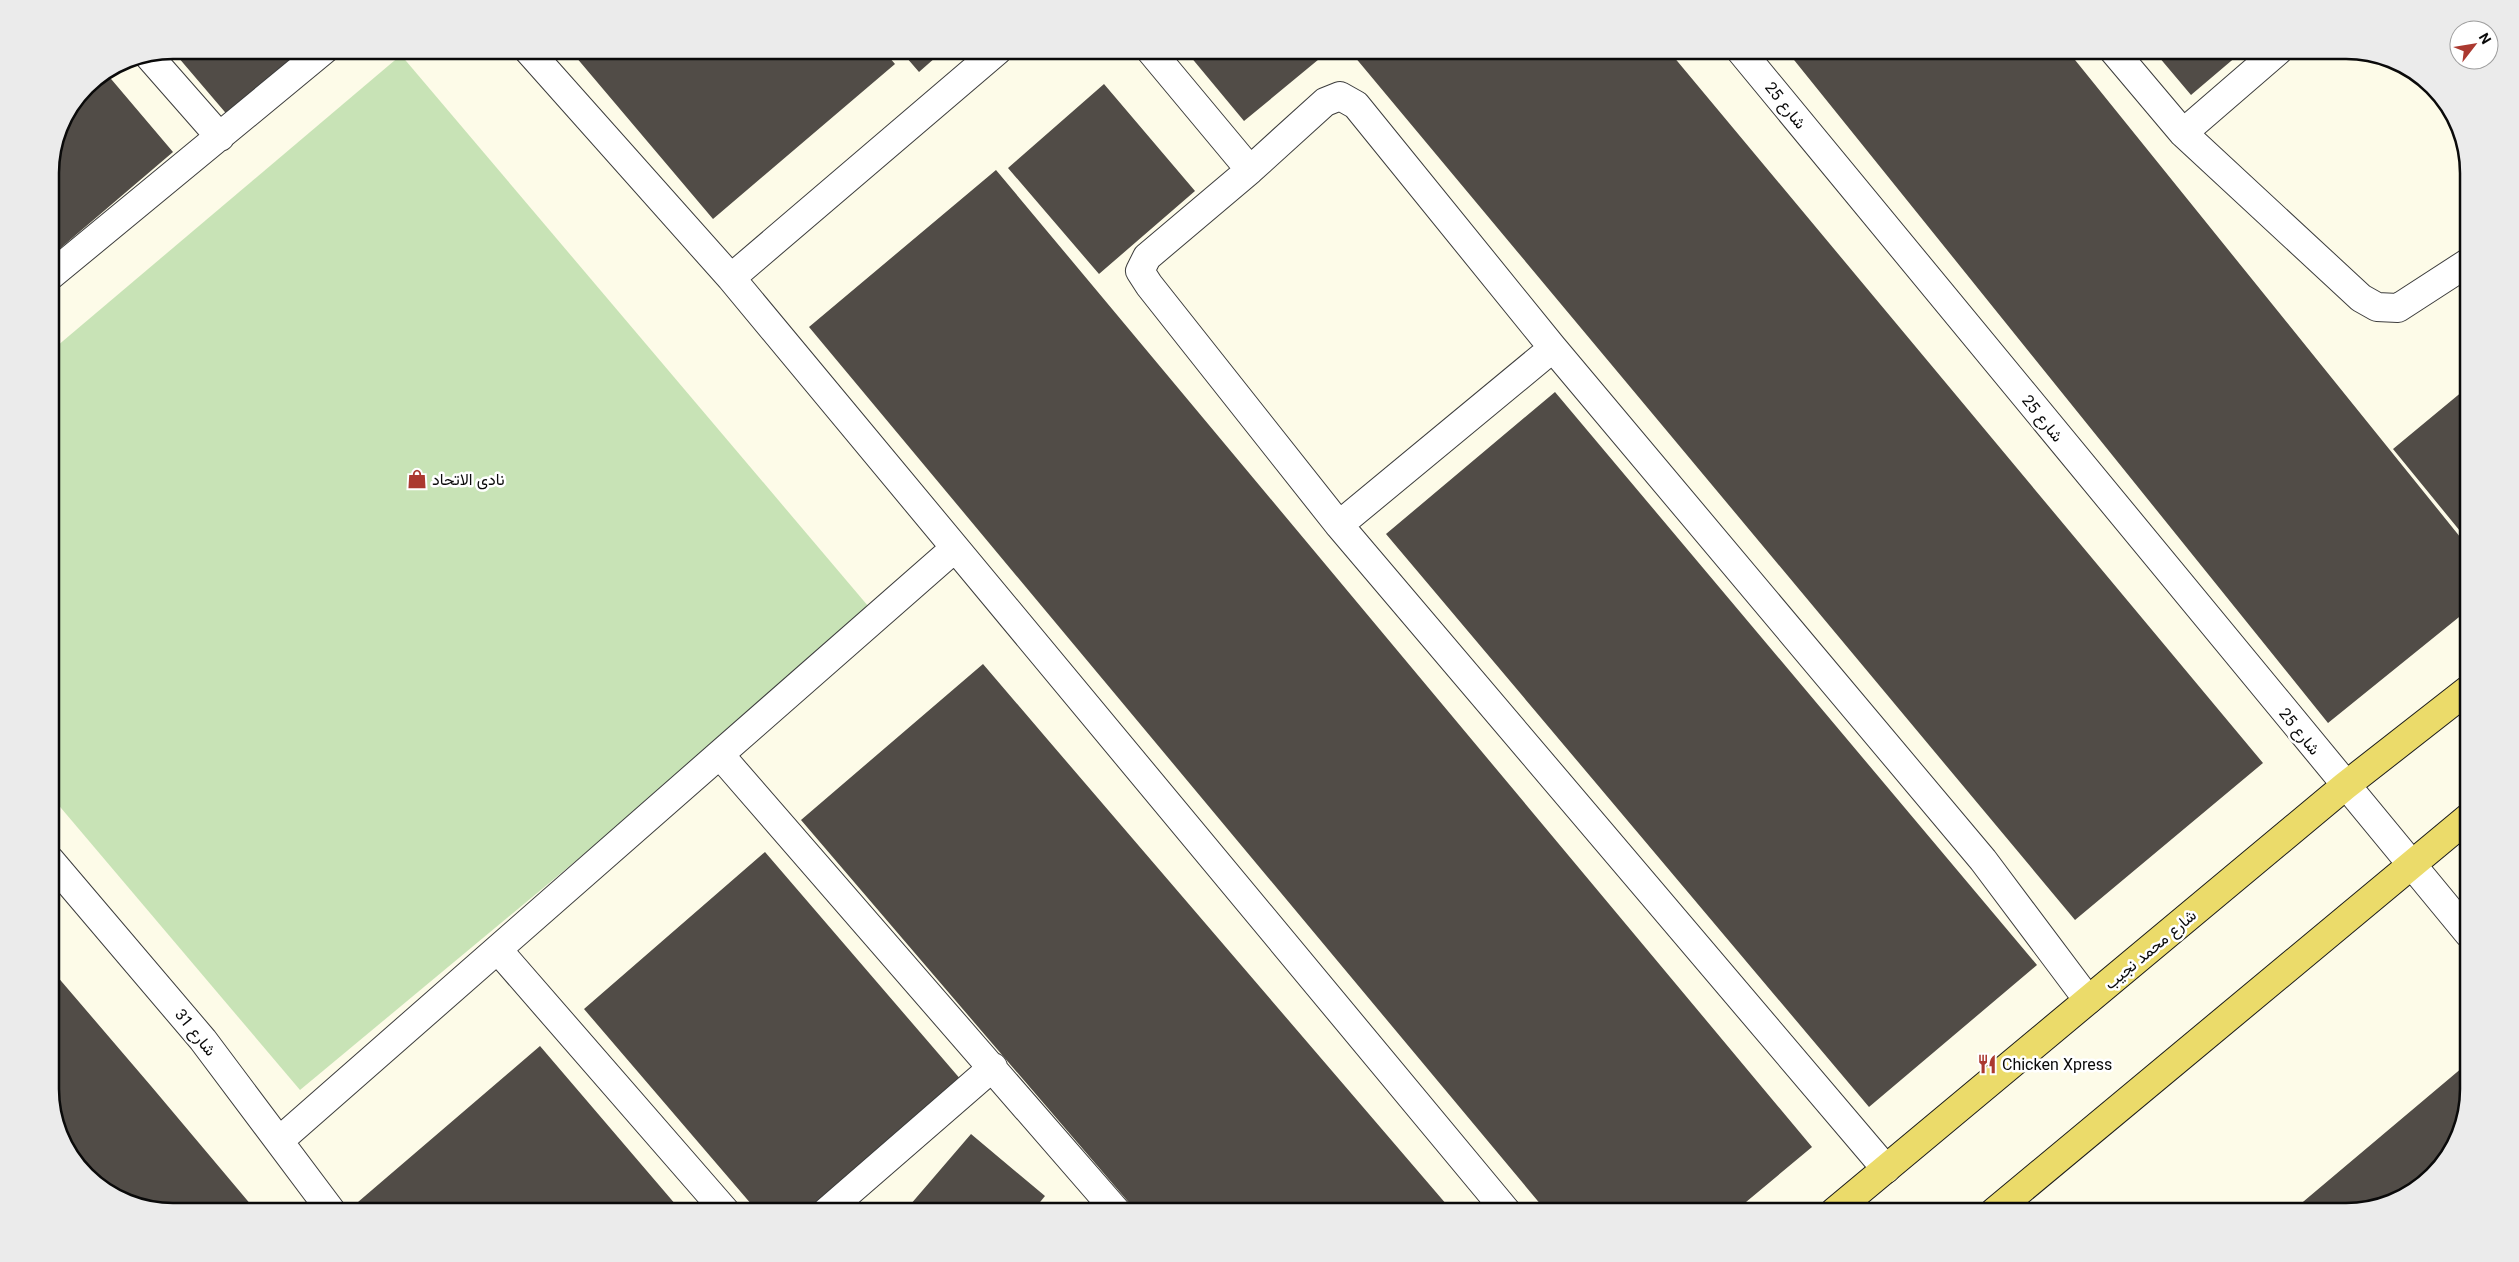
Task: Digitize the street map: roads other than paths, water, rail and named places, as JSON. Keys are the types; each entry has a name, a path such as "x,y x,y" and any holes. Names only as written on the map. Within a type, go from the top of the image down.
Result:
{"main road":[{"name":"شارع محمد نجيب","path":"1845,1203 2345,786 2460,696"},
{"path":"2005,1203 2460,824"}],"street":[{"path":"59,269 313,59"},
{"path":"536,59 731,278 1500,1203"},
{"path":"731,278 987,59"},
{"path":"1158,59 1250,170"},
{"name":"شارع 25","path":"1747,59 2345,786 2412,864"},
{"path":"2121,59 2183,133 2362,298 2377,307 2398,308 2460,268"},
{"path":"2183,133 2269,59"},
{"path":"153,61 220,137"},
{"path":"1886,1169 1339,525 1149,285 1140,271 1147,257 1250,170 1324,102 1340,96 1356,105 1553,348 1983,860 2088,1000"},
{"path":"1339,525 1553,348"},
{"path":"279,1141 955,548"},
{"path":"720,755 1109,1203"},
{"path":"2412,864 2460,923"},
{"name":"شارع 31","path":"59,871 203,1040 325,1203"},
{"path":"498,950 718,1203"},
{"path":"836,1203 993,1067"}],"place":[{"name":"نادى الاتحاد","path":"417,479"},
{"name":"Chicken Xpress","path":"1987,1064"}]}
